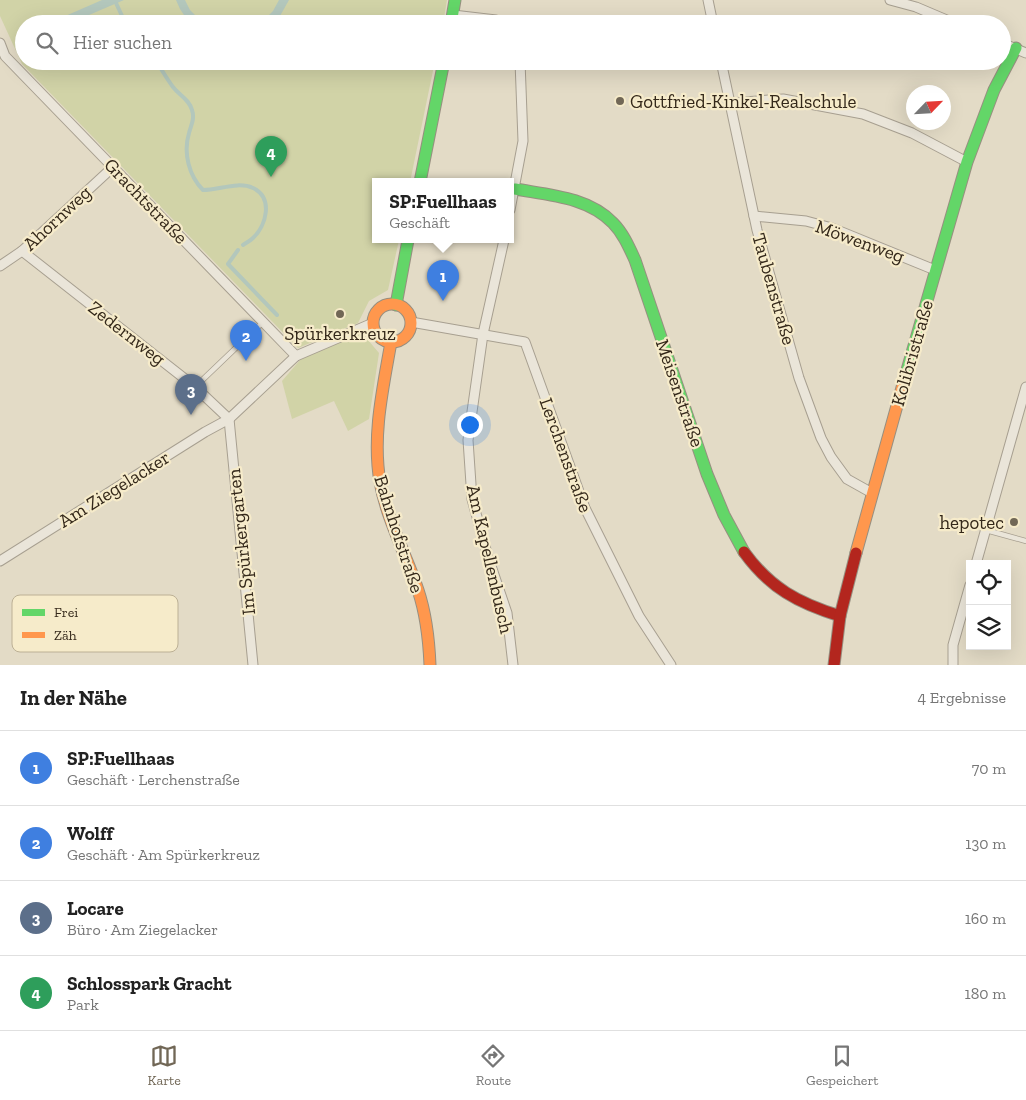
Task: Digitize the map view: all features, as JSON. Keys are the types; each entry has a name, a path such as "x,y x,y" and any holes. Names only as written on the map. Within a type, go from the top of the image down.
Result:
{"street":[{"path":"453,15 455,0"},
{"path":"708,0 711,15"},
{"path":"890,0 916,7 935,15"},
{"name":"Grachtstraße","path":"0,43 2,57 15,70"},
{"name":"Kolibristraße","path":"1011,65 1021,51"},
{"name":"Grachtstraße","path":"15,70 113,166 296,356"},
{"path":"421,178 442,70"},
{"path":"514,193 523,141 520,70"},
{"name":"Taubenstraße","path":"723,70 754,216 799,378 821,438 831,457 847,479 872,493"},
{"name":"Kolibristraße","path":"834,665 840,616 872,493 935,270 967,162 994,90 1008,70"},
{"path":"730,103 783,99 863,114 912,133 967,162"},
{"name":"Ahornweg","path":"0,266 22,251 113,166"},
{"name":"Meisenstraße","path":"515,189 584,203 598,208 618,227 627,240 635,260 708,473 730,527 755,567 770,582 784,593 808,606 840,616"},
{"name":"Möwenweg","path":"754,216 806,221 832,228 935,270"},
{"path":"396,305 407,243"},
{"name":"Am Kapellenbusch","path":"503,243 483,334 468,440 472,500 507,614 513,665"},
{"name":"Zedernweg","path":"22,251 195,387 229,420"},
{"path":"388,305 404,308 411,322 406,337 399,341 391,342 384,340 376,334 373,323 374,317 379,310 388,305"},
{"name":"Lerchenstraße","path":"411,322 525,342 585,508 639,616 671,665"},
{"path":"296,356 373,323"},
{"name":"Bahnhofstraße","path":"391,342 378,410 378,467 387,509 418,592 428,634 430,665"},
{"name":"Am Ziegelacker","path":"0,561 205,432 229,420 296,356"},
{"path":"977,560 1026,387"},
{"name":"Im Spürkergarten","path":"229,420 253,665"},
{"path":"953,665 953,645 966,599"}],"lane":[{"path":"195,387 263,322"},
{"path":"986,529 1026,541"}],"green space":[{"path":"0,0 447,0 444,15 15,15 15,49 0,16"},
{"path":"28,70 433,70 411,178 372,178 372,243 398,243 388,290 369,301 358,323 298,348"},
{"path":"362,333 379,353 369,419 348,431 334,401 292,419 282,381 301,359"}],"shaded area":[{"path":"102,0 124,0 89,15 68,15"},
{"path":"176,0 185,0 195,15 184,15"},
{"path":"279,0 289,0 281,15 269,15"}],"waterway":[{"path":"116,3 122,15"},
{"path":"162,70 173,87 191,106 193,119 187,141 187,156 188,164 198,184 203,190 241,185 247,186 253,188 264,198 266,212 261,227 258,233 243,245"},
{"path":"238,250 228,264 277,315"}],"traffic: fast":[{"path":"452,15 455,0"},
{"path":"1011,58 1016,48"},
{"path":"421,178 442,70"},
{"path":"903,384 967,162 994,90 1004,70"},
{"path":"515,189 580,202 603,214 617,227 623,236 635,260 707,474 724,515 744,552"},
{"path":"396,305 407,243"}],"traffic: slow":[{"path":"392,304 405,310 411,323 405,336 392,342 379,336 373,323 379,310 392,304"},
{"path":"391,342 378,429 377,447 380,482 387,510 421,599 427,627 430,665"},
{"path":"856,553 903,384"}],"traffic: jam":[{"path":"744,552 764,575 786,593 811,606 840,616"},
{"path":"834,665 840,616 856,553"}],"place":[{"name":"Gottfried-Kinkel-Realschule","path":"620,101"},
{"name":"Schlosspark Gracht","path":"271,177"},
{"name":"SP:Fuellhaas","path":"443,301"},
{"name":"Spürkerkreuz","path":"340,314"},
{"name":"Wolff","path":"246,361"},
{"name":"Locare","path":"191,415"},
{"name":"hepotec","path":"1014,522"}]}
